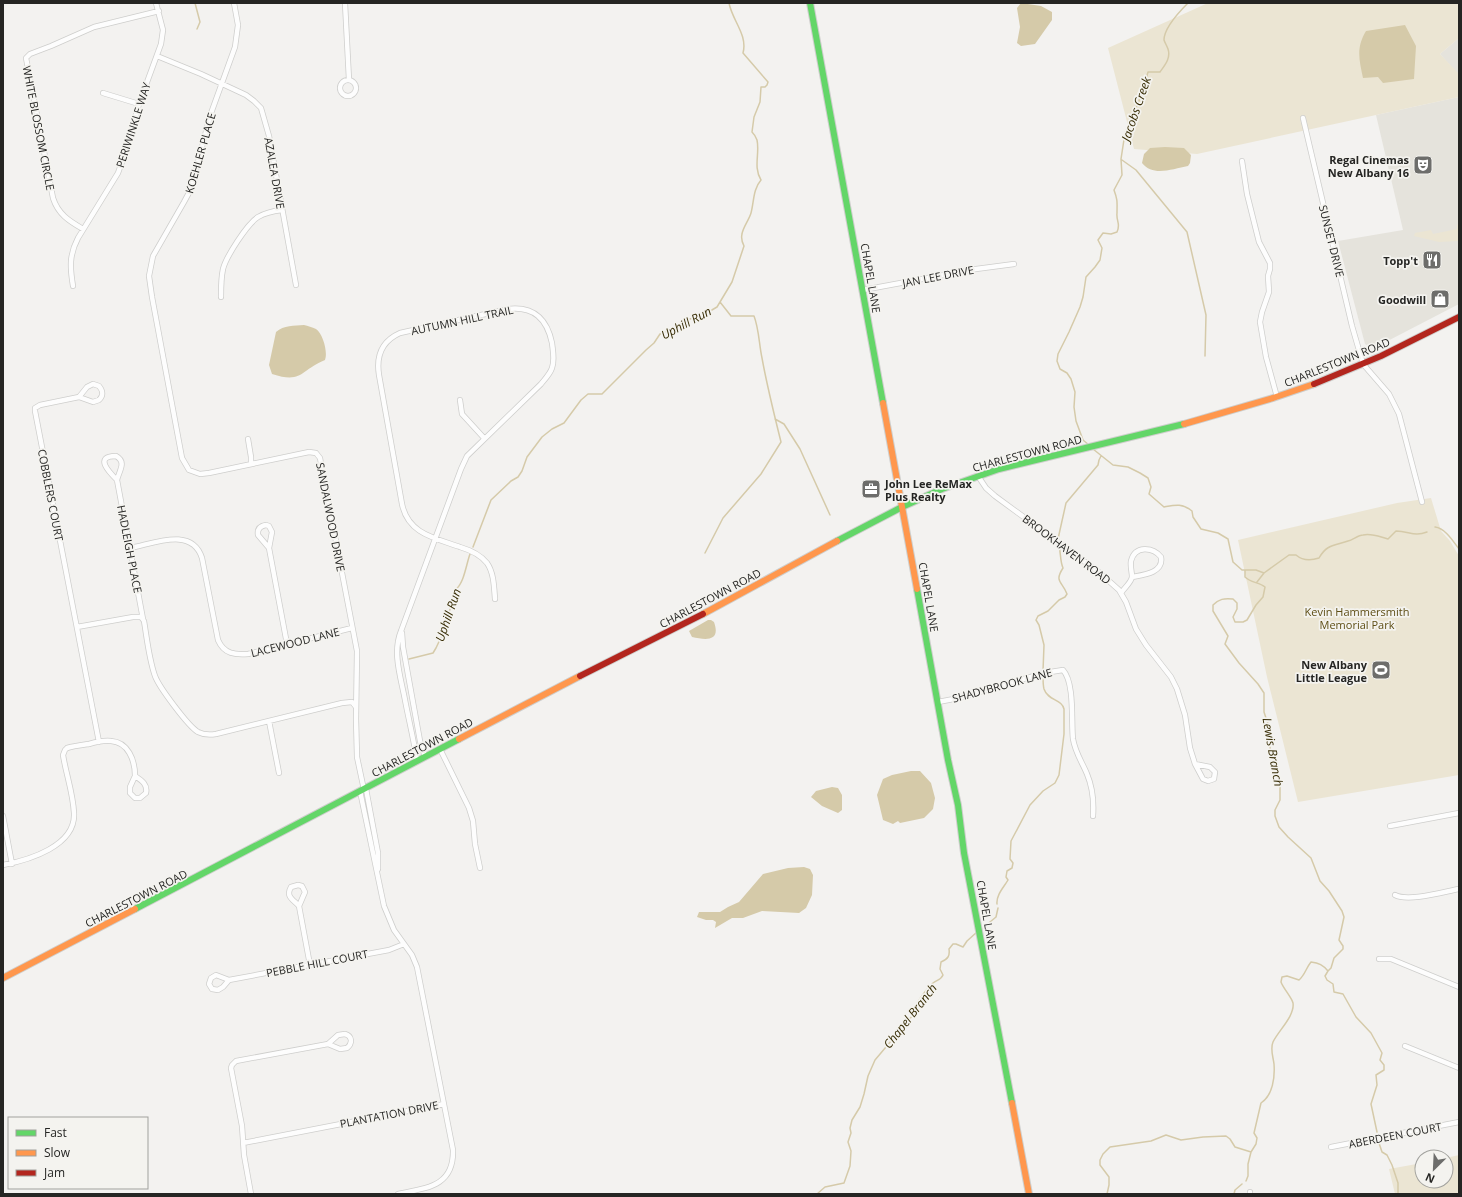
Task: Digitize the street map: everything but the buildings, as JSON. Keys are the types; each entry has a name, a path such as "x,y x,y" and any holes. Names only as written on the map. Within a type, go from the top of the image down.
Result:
{"main road":[{"name":"CHAPEL LANE","path":"810,3 958,805 964,853 1029,1194"},
{"name":"CHARLESTOWN ROAD","path":"3,978 440,749 683,624 902,507 942,489 978,476 1013,466 1214,417 1277,397 1363,364 1459,317"}],"street":[{"name":"PERIWINKLE WAY","path":"73,286 71,256 75,244 118,173 139,104 163,37 162,23 156,3"},
{"name":"KOEHLER PLACE","path":"166,369 149,284 150,262 191,189 206,130 237,40 238,25 234,3"},
{"path":"345,3 349,80"},
{"name":"WHITE BLOSSOM CIRCLE","path":"83,229 64,216 57,208 52,198 26,58 30,54 94,27 159,11"},
{"name":"AZALEA DRIVE","path":"157,56 194,71 250,98 261,108 269,136 296,285"},
{"path":"103,93 139,104"},
{"name":"SUNSET DRIVE","path":"1303,118 1352,326 1363,364"},
{"path":"1242,162 1247,194 1258,242 1270,263 1268,276 1269,292 1260,322 1266,357 1277,397"},
{"path":"221,297 224,266 244,233 256,218 282,210"},
{"name":"JAN LEE DRIVE","path":"863,290 976,269 1014,264"},
{"name":"AUTUMN HILL TRAIL","path":"417,761 398,665 397,646 401,631 464,462 472,450 541,384 550,373 553,362 553,350 548,327 541,318 527,310 521,308 508,309 400,333 389,339 379,355 378,368 403,510 408,521 416,529 435,538"},
{"path":"1363,364 1388,394 1399,414 1422,502"},
{"name":"SANDALWOOD DRIVE","path":"166,369 182,458 189,470 200,474 309,452 316,453 318,455 324,477 357,656 356,720"},
{"name":"COBBLERS COURT","path":"77,627 35,408 40,405 79,397 96,402 102,398 103,391 99,386 93,384 87,387 79,397"},
{"path":"460,400 462,414 484,438"},
{"path":"248,439 251,464"},
{"name":"HADLEIGH PLACE","path":"117,480 105,468 105,461 112,456 118,457 122,462 117,480 143,619 156,679 171,701 194,729 206,735 216,734 350,702 354,703 355,705 356,720"},
{"name":"BROOKHAVEN ROAD","path":"978,476 979,480 995,496 1100,573 1114,585 1129,608 1136,630 1150,651 1167,672 1177,689 1195,764 1203,779 1208,781 1214,779 1215,772 1210,767 1195,764"},
{"path":"269,548 258,535 258,529 263,526 268,526 272,532 269,548 287,644"},
{"path":"435,538 465,549 482,558 486,562 491,573 495,599"},
{"name":"LACEWOOD LANE","path":"130,548 180,539 188,541 196,546 202,558 218,640 224,649 232,654 243,654 352,628"},
{"path":"1120,593 1132,578 1159,569 1162,562 1161,557 1155,551 1150,549 1143,549 1136,553 1131,561 1132,578"},
{"path":"99,742 77,627 137,616 143,619"},
{"name":"AUTUMN HILL TRAIL","path":"401,631 420,741 425,757"},
{"name":"SHADYBROOK LANE","path":"938,702 959,698 1062,670 1068,679 1072,700 1073,739 1088,778 1094,802 1093,816"},
{"name":"PLANTATION DRIVE","path":"243,1143 444,1104 417,967 412,955 394,930 388,918 383,899 357,758 356,720"},
{"path":"269,721 279,773"},
{"path":"3,866 32,857 48,849 59,842 67,834 72,825 74,813 64,752 65,750 70,747 113,741 125,747 131,758 135,776 130,787 130,793 135,798 140,798 146,793 147,788 144,782 135,776"},
{"path":"440,749 469,808 473,821 475,844 480,868"},
{"path":"1390,826 1459,813"},
{"path":"3,816 12,864"},
{"path":"299,906 305,896 305,892 302,886 294,886 290,890 290,897 299,906 310,965"},
{"path":"1395,895 1400,898 1410,898 1459,889"},
{"name":"PEBBLE HILL COURT","path":"229,980 389,950 404,944"},
{"path":"1379,959 1391,959 1459,987"},
{"path":"251,1194 244,1155 242,1126 231,1068 232,1065 236,1061 328,1044 342,1034 348,1034 351,1040 350,1046 344,1049 328,1044"},
{"path":"1405,1046 1459,1068"},
{"path":"398,1194 424,1189 438,1184 451,1169 454,1157 444,1104"},
{"name":"ABERDEEN COURT","path":"1331,1147 1459,1122"}],"shaded area":[{"path":"1021,3 1041,6 1052,12 1052,20 1035,44 1021,46 1017,43 1020,27 1017,8"},
{"path":"1405,25 1416,46 1414,79 1383,83 1378,77 1363,78 1359,54 1361,43 1366,31"},
{"path":"1459,38 1459,75 1440,54"},
{"path":"1459,97 1459,304 1376,347 1370,347 1365,344 1338,241 1403,230 1376,115"},
{"path":"1150,148 1184,148 1191,155 1188,166 1157,171 1146,167 1142,163 1144,154"},
{"path":"304,325 319,331 325,348 325,360 296,377 282,377 272,374 269,365 276,332 286,327"},
{"path":"708,620 714,622 716,629 714,636 707,639 692,637 689,631"},
{"path":"911,771 920,771 931,783 935,798 933,809 924,818 900,823 898,821 893,824 883,820 877,795 883,779 892,775"},
{"path":"832,787 838,788 842,795 842,810 838,813 822,806 811,797 816,791"},
{"path":"804,867 810,869 813,875 812,895 806,908 799,913 762,911 743,918 732,918 715,928 716,922 713,920 706,920 697,917 699,912 720,912 739,902 763,874 788,868"}],"green space":[{"path":"1208,3 1459,3 1459,38 1440,54 1459,74 1459,97 1197,154 1134,149 1108,48"},
{"path":"1459,224 1459,240 1457,241 1439,242 1414,236 1415,233 1431,230 1433,234 1457,229 1457,225"},
{"name":"Kevin Hammersmith Memorial Park","path":"1431,498 1441,531 1450,541 1459,556 1459,775 1298,802 1267,677 1238,540 1397,503"},
{"path":"1459,1155 1459,1194 1395,1194 1389,1169 1414,1164 1414,1189 1454,1189 1454,1156"}],"waterway":[{"path":"195,3 200,22 197,29"},
{"name":"Uphill Run","path":"473,547 491,500 511,481 518,477 527,457 542,437 552,429 564,423 581,400 588,394 602,394 654,343 660,334 679,326 681,322 705,314 717,307 732,282 744,246 742,242 743,231 751,213 756,187 761,180 757,170 758,145 752,132 754,117 760,102 761,87 765,87 768,82 743,53 744,46 742,34 729,3"},
{"name":"Jacobs Creek","path":"1089,445 1083,440 1076,421 1074,407 1075,392 1071,379 1067,373 1060,369 1057,361 1058,354 1080,307 1086,277 1100,260 1102,248 1098,240 1103,233 1111,234 1117,232 1118,229 1117,202 1114,190 1122,175 1121,159 1125,133 1142,94 1148,72 1160,72 1167,61 1169,52 1164,40 1167,30 1173,20 1188,3"},
{"name":"Jacobs Creek","path":"1220,3 1225,3"},
{"path":"1122,160 1136,170 1187,232 1206,315 1205,356"},
{"path":"705,553 723,518 761,474 781,442 766,379 754,316 731,316 720,302"},
{"path":"775,419 784,424 800,449 830,515"},
{"name":"Jacobs Creek","path":"1093,449 1113,465 1128,467 1148,478 1151,487 1149,494 1164,507 1175,505 1185,507 1192,511 1193,517 1201,529 1218,533 1228,539 1233,562 1242,570 1256,570 1264,573 1289,555 1296,555 1307,560 1316,559 1319,558 1328,548 1361,535 1373,535 1388,539 1396,531 1415,534 1427,532"},
{"name":"Chapel Branch","path":"1058,539 1066,503 1098,465 1101,456"},
{"name":"Jacobs Creek","path":"1435,527 1445,532 1459,549"},
{"name":"Chapel Branch","path":"1043,671 1044,645 1039,625 1036,620 1038,616 1048,611 1067,594 1059,579 1063,568 1059,546"},
{"name":"Uphill Run","path":"409,659 433,653 436,648 443,633 447,616 453,603 455,590 463,579 470,554"},
{"name":"Lewis Branch","path":"1245,571 1245,577 1247,579 1265,587 1263,597 1247,620 1243,622 1235,622 1233,617 1237,609 1237,603 1233,599 1217,601 1213,605 1213,611 1228,636 1225,644 1264,693 1264,712 1270,730 1270,748 1280,787 1280,800 1275,810 1275,816 1279,827 1311,858 1320,881 1329,891 1342,911 1344,917 1339,940 1343,946 1343,949 1334,958 1331,968 1328,971 1321,965 1311,962 1299,980 1287,976 1282,977 1281,982 1293,1003 1293,1008 1289,1018 1272,1045 1274,1069 1271,1091 1261,1103 1254,1133 1257,1138 1256,1144 1251,1152 1246,1181"},
{"path":"1257,582 1264,573"},
{"name":"Chapel Branch","path":"997,904 999,894 1008,880 1006,877 1007,871 1012,868 1013,863 1010,859 1011,841 1030,805 1043,791 1055,783 1059,775 1064,734 1064,709 1061,703 1046,693 1043,676"},
{"name":"Chapel Branch","path":"984,927 996,917 998,908"},
{"name":"Chapel Branch","path":"817,1194 825,1187 844,1183 850,1166 851,1151 848,1142 851,1133 850,1128 852,1120 860,1107 868,1076 875,1060 913,1015 918,1002 927,990 933,983 942,977 943,975 940,969 941,962 948,957 949,949 953,944 963,947 977,932"},
{"path":"1328,971 1325,976 1327,980 1333,984 1334,992 1343,994 1356,1017 1371,1033 1382,1053 1380,1060 1384,1065 1384,1070 1376,1075 1377,1085 1371,1104 1377,1132"},
{"name":"Lewis Branch","path":"1107,1194 1109,1177 1100,1165 1100,1160 1103,1154 1110,1147 1151,1141 1166,1135 1181,1140 1226,1136 1235,1147 1251,1152"},
{"path":"1379,1143 1382,1152 1387,1155 1392,1165 1398,1183 1398,1194"},
{"path":"1234,1194 1235,1190 1242,1184"}],"traffic: fast":[{"path":"810,3 883,403"},
{"path":"837,541 902,507 942,489 999,469 1184,424"},
{"path":"917,589 948,760 958,805 964,853 1012,1103"},
{"path":"135,909 459,739"}],"traffic: slow":[{"path":"1184,424 1273,398 1314,384"},
{"path":"883,403 917,589"},
{"path":"703,614 837,541"},
{"path":"459,739 580,676"},
{"path":"3,978 135,909"},
{"path":"1012,1103 1029,1194"}],"traffic: jam":[{"path":"1314,384 1381,356 1459,317"},
{"path":"580,676 703,614"}],"place":[{"name":"Regal Cinemas New Albany 16","path":"1423,165"},
{"name":"Topp't","path":"1432,260"},
{"name":"Goodwill","path":"1440,299"},
{"name":"John Lee ReMax Plus Realty","path":"871,489"},
{"name":"New Albany Little League","path":"1381,670"}]}
